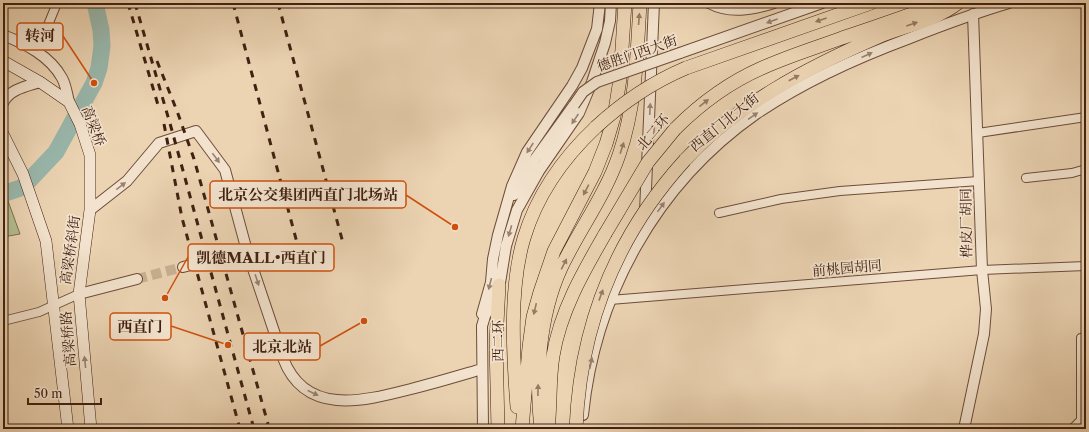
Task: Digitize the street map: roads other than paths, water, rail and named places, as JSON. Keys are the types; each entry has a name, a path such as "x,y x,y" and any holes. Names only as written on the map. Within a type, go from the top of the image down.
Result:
{"highway":[{"path":"520,429 533,317 540,292 554,251 595,172 606,144 614,116 621,71 625,3"},
{"path":"541,429 538,403 540,362 543,334 551,298 563,264 608,182 626,136 633,98 640,3"},
{"path":"496,343 527,228 546,188 570,155 596,127 618,108 642,91 686,68 871,3"},
{"name":"北二环","path":"548,429 552,362 558,331 576,287 644,168 675,129 716,94 759,69 802,52 943,3"},
{"path":"576,429 579,392 585,353 593,318 606,282 616,259 640,217 663,185 685,160 722,124 776,88 858,46 883,35 942,14 958,3"},
{"name":"西二环","path":"520,253 516,282 514,328 514,374 520,429"},
{"path":"498,429 496,343 499,285"}],"main road":[{"path":"3,61 40,82 69,102"},
{"name":"高梁桥","path":"69,102 80,124 90,155 90,210"},
{"name":"高梁桥斜街","path":"4,135 23,174 46,241 56,330"},
{"name":"高梁桥斜街","path":"79,294 90,210"},
{"name":"高梁桥路","path":"79,294 91,429"},
{"name":"高梁桥路","path":"56,330 68,429"}],"street":[{"path":"37,52 57,3"},
{"path":"483,424 483,308 491,282 494,253 502,219 512,186 524,158 572,86 582,68 597,29 600,3"},
{"path":"482,331 484,319 497,293 507,242 516,211 539,171 579,112 592,82 606,39 611,3"},
{"path":"644,232 654,3"},
{"path":"709,3 722,8 739,10 754,9 774,3"},
{"name":"德胜门西大街","path":"502,219 531,165 583,92 597,82 822,3"},
{"path":"973,14 1009,3"},
{"name":"西直门北大街","path":"582,429 586,394 598,335 610,300 625,265 644,232 676,189 698,163 727,136 761,111 807,84 858,59 973,14"},
{"name":"桦皮厂胡同","path":"964,429 984,334 986,310 982,270 973,14"},
{"path":"3,35 37,52 50,62 63,79 69,102"},
{"path":"3,103 13,91 40,82"},
{"path":"978,133 1086,117"},
{"path":"90,210 127,181 159,143 196,131 225,170 248,251 287,369 303,388 313,394 335,400 360,400 392,394 482,369"},
{"path":"1026,178 1072,173 1086,169"},
{"path":"719,213 781,199 840,192 979,181"},
{"path":"183,267 248,251"},
{"name":"前桃园胡同","path":"610,300 982,270 1086,266"},
{"path":"3,321 54,306 79,294 137,279"},
{"path":"1072,429 1081,420 1081,338 1086,336"}],"waterway":[{"path":"3,194 23,187 56,152 94,83 99,68 102,46 101,30 95,3"}],"tunnel":[{"path":"137,279 183,267"}],"railway":[{"path":"128,3 158,105"},
{"path":"135,3 171,127 254,429"},
{"path":"233,3 300,254"},
{"path":"278,3 343,243"},
{"path":"157,61 194,159 268,424"},
{"path":"164,124 182,218 240,429"}],"place":[{"name":"转河","path":"94,83"},
{"name":"北京公交集团西直门北场站","path":"455,227"},
{"name":"凯德MALL•西直门","path":"165,298"},
{"name":"北京北站","path":"364,321"},
{"name":"西直门","path":"228,345"}]}
